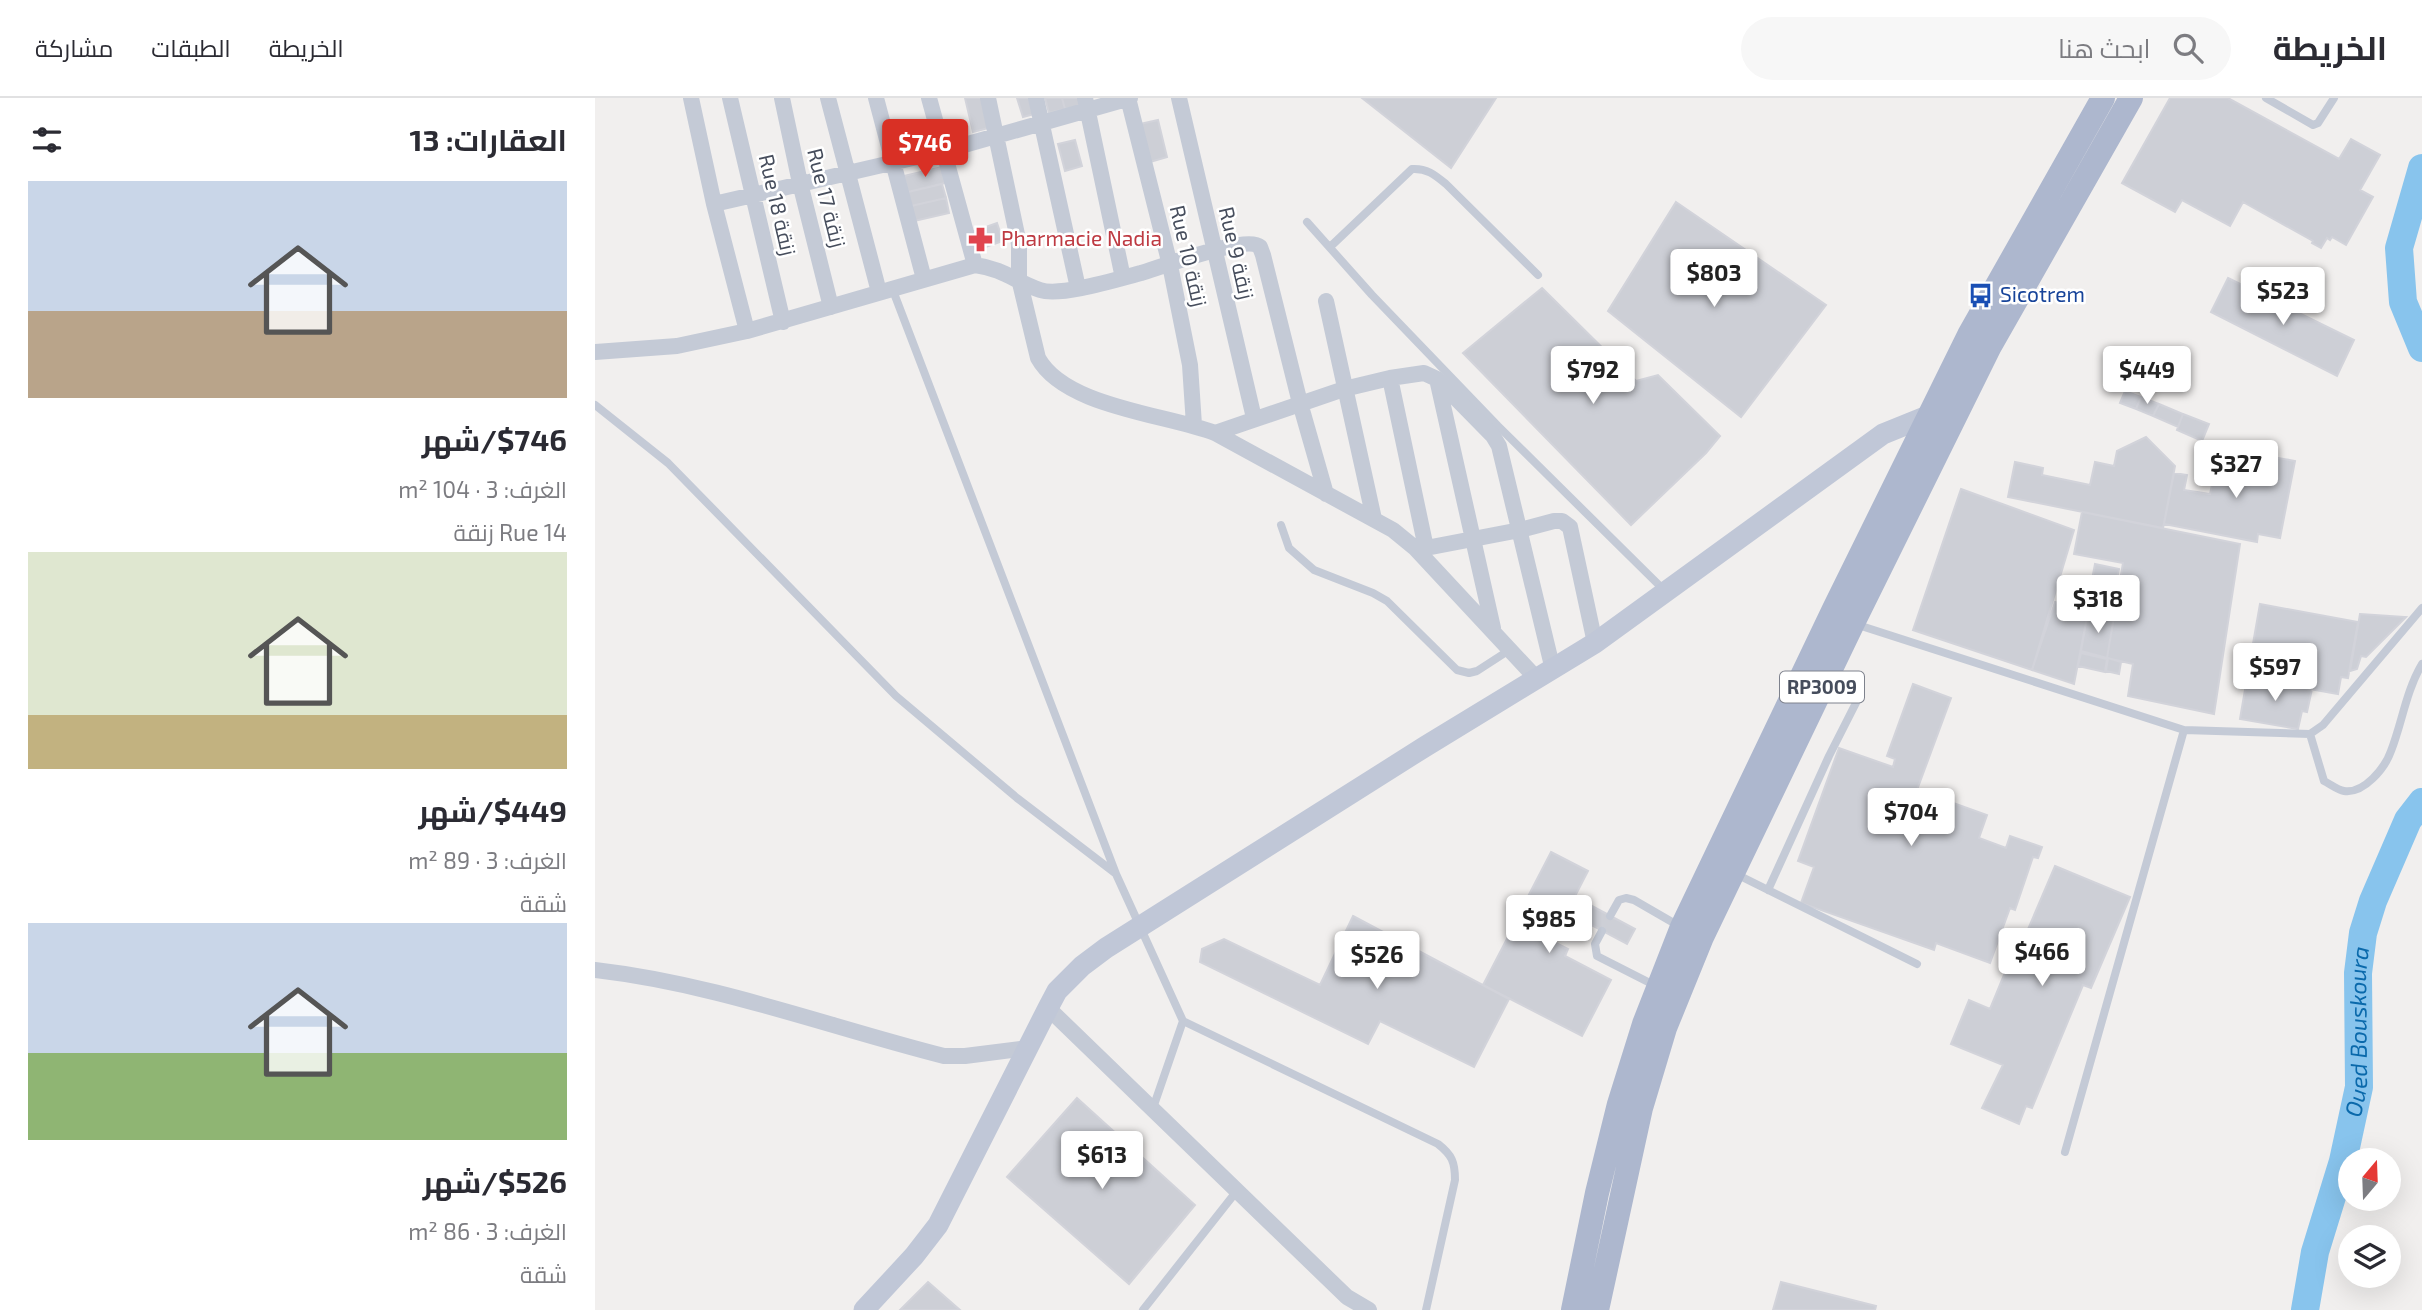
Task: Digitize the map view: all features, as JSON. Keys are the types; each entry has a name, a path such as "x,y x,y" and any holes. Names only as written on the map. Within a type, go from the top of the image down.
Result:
{"main road":[{"name":"RP3009","path":"1573,1310 1619,1104 1657,987 1682,927 1969,335 2103,98"},
{"name":"RP3009","path":"1597,1310 1641,1108 1665,1028 1702,937 1990,346 2131,98"}],"street":[{"path":"691,98 714,204 747,331"},
{"name":"Rue 18 زنقة","path":"730,98 783,322"},
{"name":"Rue 17 زنقة","path":"782,98 831,307"},
{"path":"828,98 847,174 885,290"},
{"path":"876,98 924,279"},
{"path":"929,98 975,265"},
{"path":"988,98 1019,244 1019,279 1038,358 1045,370 1077,392 1118,407 1194,425 1215,433 1393,530 1420,548 1511,649 1545,675"},
{"path":"1036,98 1078,288"},
{"path":"714,204 943,151 1042,123 1086,103 1129,98"},
{"name":"Rue 10 زنقة","path":"1129,98 1170,264 1190,365 1194,425"},
{"name":"Rue 9 زنقة","path":"1179,98 1254,418"},
{"path":"1086,103 1123,278"},
{"path":"595,352 677,345 747,331 975,265 990,267 1039,290 1053,293 1123,278 1213,250 1252,243 1260,247 1300,403 1327,494"},
{"path":"1326,301 1374,519"},
{"path":"1215,433 1344,389 1424,373 1437,379 1493,436 1499,446 1520,530 1545,675"},
{"path":"1390,378 1420,548"},
{"path":"1437,379 1494,631"},
{"path":"864,1310 914,1256 938,1224 1057,991 1082,967 1140,926 1595,643 1883,434 1930,415 1957,412"},
{"path":"1420,548 1520,530 1554,521 1562,522 1570,527 1595,643"},
{"path":"595,970 645,976 741,997 944,1056 1028,1048"},
{"path":"1048,1008 1347,1297 1369,1310"}],"lane":[{"path":"2266,98 2313,125 2318,123 2334,98"},
{"path":"1331,247 1412,169 1420,169 1431,172 1446,184 1538,275"},
{"path":"1307,222 1372,295 1498,426 1667,592"},
{"path":"885,290 1116,874 1183,1021 1438,1144 1449,1152 1455,1163 1455,1180 1426,1310"},
{"path":"595,405 669,463 897,696 1017,798 1116,874"},
{"path":"1281,524 1289,548 1314,570 1388,601 1457,670 1469,673 1477,671 1511,649"},
{"path":"1853,623 2185,730 2310,734 2323,725 2422,608"},
{"path":"2310,734 2324,781 2344,791 2357,789 2373,779 2391,754 2400,719 2422,664"},
{"path":"1768,890 1860,695"},
{"path":"2065,1152 2185,730"},
{"path":"1733,873 1917,964"},
{"path":"1610,916 1619,900 1626,898 1682,927"},
{"path":"1602,931 1595,944 1597,956 1657,987"},
{"path":"1153,1108 1183,1021"},
{"path":"1143,1310 1236,1192"}],"building":[{"path":"965,98 985,98 992,127 973,132"},
{"path":"1017,98 1034,98 1038,113 1023,117"},
{"path":"1045,98 1062,98 1065,109 1049,113"},
{"path":"1062,98 1082,98 1084,105 1065,109"},
{"path":"1362,98 1496,98 1451,168"},
{"path":"2170,98 2228,98 2339,159 2351,139 2380,155 2360,190 2373,197 2346,245 2332,237 2330,240 2327,238 2321,248 2243,202 2230,226 2182,200 2175,212 2122,183"},
{"path":"1158,120 1167,157 1150,162 1140,124"},
{"path":"1075,140 1082,166 1065,171 1058,144"},
{"path":"942,167 945,183 908,192 904,176"},
{"path":"942,184 946,198 911,206 908,192"},
{"path":"946,198 949,213 914,221 911,206"},
{"path":"1676,202 1826,305 1741,417 1608,311"},
{"path":"997,223 1003,241 980,249 974,231"},
{"path":"2228,278 2354,340 2337,376 2211,312"},
{"path":"1542,288 1636,381 1658,375 1720,436 1706,453 1631,525 1463,353"},
{"path":"2125,391 2141,397 2136,409 2120,403"},
{"path":"2141,397 2159,404 2153,416 2136,409"},
{"path":"2159,404 2183,414 2178,427 2153,416"},
{"path":"2183,414 2209,424 2202,441 2177,430"},
{"path":"2146,437 2175,466 2163,528 2008,497 2015,462 2043,468 2042,475 2090,485 2095,462 2114,466 2117,451"},
{"path":"2240,451 2295,461 2280,538 2258,534 2257,542 2164,524 2174,473 2187,475 2184,490 2210,494 2214,475 2234,479"},
{"path":"1961,489 2074,530 2032,670 1913,630"},
{"path":"2082,512 2240,544 2214,714 2128,696 2133,664 2107,658 2123,563 2074,554"},
{"path":"2095,564 2119,569 2110,616 2086,611"},
{"path":"2055,602 2088,612 2074,684 2032,670"},
{"path":"2260,604 2358,622 2348,678 2341,677 2338,694 2247,678"},
{"path":"2088,612 2114,617 2107,658 2081,651"},
{"path":"2360,614 2406,617 2366,657 2361,656 2357,669 2350,671"},
{"path":"2081,653 2107,659 2105,672 2078,666"},
{"path":"2108,658 2121,662 2119,674 2106,671"},
{"path":"2247,678 2312,689 2307,712 2302,711 2298,729 2240,719"},
{"path":"1913,684 1951,698 1917,790 1987,815 1979,838 2006,848 2010,836 2042,847 2038,858 2033,857 2015,910 2010,908 1990,963 1936,943 1934,950 1801,903 1814,867 1798,861 1839,748 1893,767 1895,759 1887,756"},
{"path":"1551,852 1588,871 1552,941 1568,949 1565,956 1611,980 1582,1036 1483,985 1512,929 1524,935 1535,915 1522,908"},
{"path":"2055,866 2130,897 2091,988 2083,985 2032,1108 2026,1106 2019,1124 1982,1108 2003,1065 1951,1044 1969,1000 1990,1009 2011,958 2002,955 2007,943 2020,948"},
{"path":"1575,897 1635,929 1627,944 1567,912"},
{"path":"1353,916 1509,999 1474,1067 1380,1021 1368,1044 1200,962 1202,949 1224,939 1320,985"},
{"path":"1077,1098 1195,1205 1129,1284 1007,1177"},
{"path":"928,1282 960,1310 900,1310"},
{"path":"1781,1282 1876,1306 1875,1310 1773,1310"}],"waterway":[{"name":"Oued Bouskoura","path":"2422,168 2399,248 2403,302 2422,348"},
{"name":"Oued Bouskoura","path":"2305,1310 2315,1252 2343,1161 2359,1087 2358,973 2363,933 2373,901 2408,820 2422,802"}],"place":[{"name":"Pharmacie Nadia","path":"981,239"},
{"name":"Sicotrem","path":"1980,295"}]}
